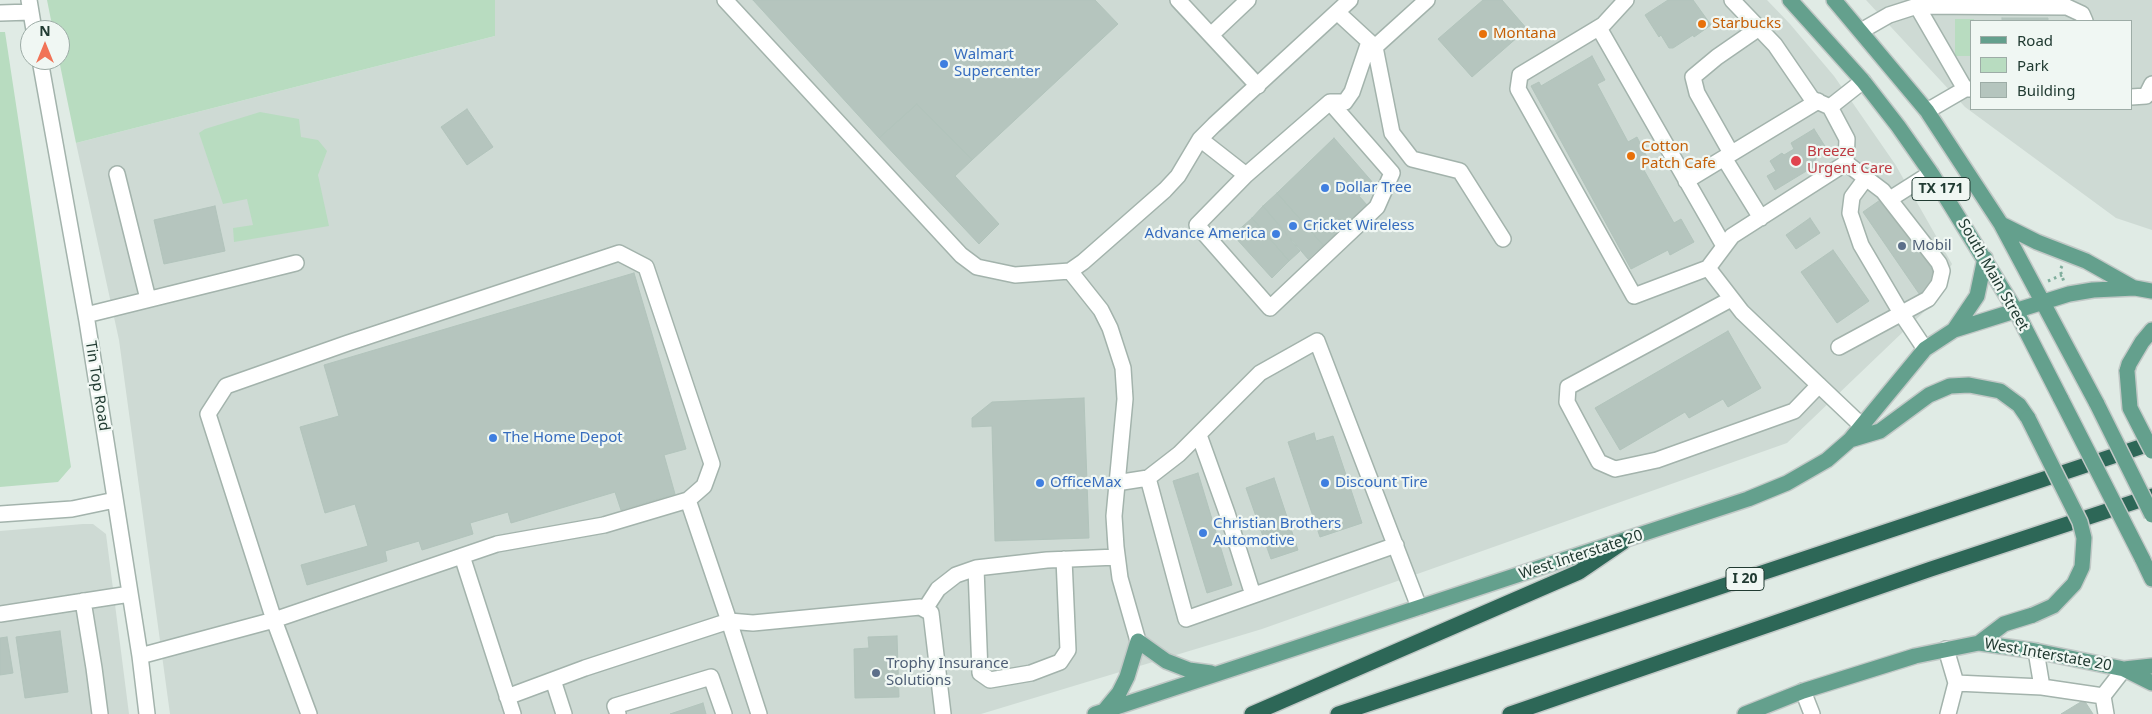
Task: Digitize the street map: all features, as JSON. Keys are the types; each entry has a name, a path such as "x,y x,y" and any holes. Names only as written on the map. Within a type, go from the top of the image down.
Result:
{"highway":[{"name":"I 20","path":"1338,714 2152,444"},
{"path":"1510,714 1931,568 2152,496"},
{"path":"1252,714 1579,572 1622,542"}],"main road":[{"name":"South Main Street","path":"1790,0 1863,81 1898,126 1931,173 1985,258 2016,311 2150,575"},
{"name":"South Main Street","path":"1834,0 1927,110 2001,224 2090,390 2152,515"},
{"path":"2001,224 2037,242 2086,261 2135,288 2152,291"},
{"path":"1954,330 1977,296 1985,258"},
{"name":"West Interstate 20","path":"1099,712 1622,542 1748,499 1788,483 1827,460 1850,440 1925,350 1954,330 2042,301 2093,290 2135,288"},
{"path":"2152,330 2142,342 2127,371 2130,408 2152,451"},
{"path":"1850,440 1880,431 1929,395 1950,386 1969,385 2000,391 2019,405 2028,418 2080,522 2084,538 2082,567 2074,584 2053,606 2033,615 2004,624 1979,643"},
{"path":"1099,712 1119,693 1127,677 1138,641 1166,661 1189,670 1215,674"},
{"name":"West Interstate 20","path":"1745,714 1803,691 1915,656 1979,643 2124,669 2152,666"},
{"path":"2124,669 2152,683"}],"street":[{"path":"725,0 962,255 977,266 1015,275 1070,271 1084,262 1165,190 1178,176 1200,139 1350,0"},
{"path":"1178,0 1258,86"},
{"path":"1211,35 1248,0"},
{"path":"1330,102 1392,173 1377,207 1270,308 1197,225 1246,175 1330,102 1344,102 1352,92 1372,45 1427,0"},
{"path":"1626,0 1599,28 1520,76 1518,89 1634,296 1708,268 1732,236 1846,163"},
{"path":"1732,0 1775,45 1812,98 1824,104 1846,138 1846,163"},
{"path":"0,13 30,6 32,20"},
{"path":"1861,31 1889,14 1917,6 2067,7 2082,14 2085,20"},
{"path":"1917,6 1968,89 1927,110"},
{"path":"1937,6 1949,12 2062,13 2072,20"},
{"path":"1337,12 1372,45 1392,133 1412,159 1460,171 1503,238"},
{"path":"1599,28 1724,246"},
{"path":"1760,28 1693,76 1696,93 1761,218"},
{"name":"Tin Top Road","path":"42,70 86,315 140,656 147,714"},
{"path":"1686,181 1863,81"},
{"path":"2132,97 2150,94"},
{"path":"1200,139 1246,175"},
{"path":"1839,347 1928,299 1939,284 1942,271 1939,263 1883,191 1846,163"},
{"path":"1890,199 1931,173"},
{"path":"117,174 148,299"},
{"path":"1866,178 1852,197 1850,213 1861,245 1925,350"},
{"path":"140,656 274,620 497,544 604,525 688,500 704,486 712,464 646,267 619,254 348,343 226,386 208,414 274,620 309,714"},
{"path":"86,315 296,263"},
{"path":"1708,268 1742,312 1862,426"},
{"path":"1070,271 1101,310 1118,349 1123,368 1125,399 1114,516 1117,557 1127,605 1138,641"},
{"path":"1731,299 1568,387 1567,402 1599,462 1615,469 1656,460 1794,411 1818,385"},
{"path":"1116,483 1148,478 1179,454 1260,372 1317,341 1419,607"},
{"path":"1199,434 1227,512 1253,595"},
{"path":"1148,478 1186,619 1396,545"},
{"path":"0,514 72,509 115,500"},
{"path":"688,500 758,714"},
{"path":"462,556 513,714"},
{"path":"925,609 938,589 956,575 976,568 1064,559 1117,557"},
{"path":"976,568 980,673 990,680 1031,674 1060,662 1068,650 1064,559"},
{"path":"0,614 130,594"},
{"path":"83,602 100,714"},
{"path":"507,697 585,668 729,621 753,624 920,607 931,613 943,714"},
{"path":"1946,649 1956,683 1948,714"},
{"path":"2036,652 2042,687"},
{"path":"2106,714 2103,696 2124,669"},
{"path":"618,714 615,706 711,677 724,714"},
{"path":"552,680 564,714"},
{"path":"1956,683 2042,687 2103,696"},
{"path":"1803,691 1812,714"}],"path":[{"path":"2062,266 2060,270 2065,282"},
{"path":"2048,281 2062,275"}],"shaded area":[{"path":"495,0 1767,0 1834,76 1895,164 1952,264 1928,308 1787,443 1262,629 981,714 170,714 119,340 76,143 495,36"},
{"path":"1866,0 2152,0 2152,230 2116,218 1965,107"},
{"path":"93,524 106,534 129,714 0,714 0,531"}],"green space":[{"path":"47,0 495,0 495,36 76,143 61,70 70,70 70,20 51,20"},
{"path":"1955,19 1974,19 1970,20 1970,56 1955,56"},
{"path":"0,32 5,32 71,467 58,482 0,487"},
{"path":"260,112 299,119 301,137 318,140 327,151 318,175 329,226 234,242 233,228 253,225 247,199 223,204 199,133 205,129"}],"building":[{"name":"Walmart Supercenter","path":"753,0 1095,0 1118,24 972,160 917,104 879,138"},
{"name":"Montana","path":"1483,0 1502,0 1527,29 1472,77 1438,39"},
{"path":"1668,0 1693,0 1711,25 1694,37 1693,35 1673,48 1669,48 1661,35 1659,37 1645,15"},
{"path":"2002,18 2048,18 2048,20 2002,20"},
{"path":"1592,56 1605,80 1597,84 1628,142 1637,137 1649,161 1641,165 1674,223 1681,219 1694,242 1670,255 1668,250 1631,269 1531,86 1539,82 1541,86"},
{"path":"917,104 972,160 955,176 999,224 979,244 879,138"},
{"path":"467,109 493,147 467,165 441,127"},
{"path":"1814,129 1828,151 1815,159 1818,164 1775,190 1767,176 1776,171 1770,161 1782,153 1784,155 1794,149 1791,143"},
{"name":"Dollar Tree","path":"1334,138 1374,184 1359,196 1367,205 1323,245 1277,193"},
{"name":"Cricket Wireless","path":"1277,193 1323,245 1308,259 1263,206"},
{"path":"1883,198 1940,281 1920,295 1863,212"},
{"path":"215,206 225,251 164,264 154,220"},
{"name":"Advance America","path":"1263,206 1300,251 1289,261 1252,218"},
{"path":"1252,218 1289,261 1272,278 1233,235"},
{"path":"1810,218 1820,233 1796,249 1786,235"},
{"path":"1833,250 1869,301 1837,323 1801,272"},
{"name":"The Home Depot","path":"634,273 686,449 664,455 675,494 621,510 615,492 511,523 508,512 470,523 473,534 422,550 419,541 385,551 387,561 307,585 301,565 368,546 355,504 325,513 300,427 339,416 324,365"},
{"path":"1728,331 1761,388 1728,407 1723,399 1689,418 1685,412 1620,450 1595,408"},
{"name":"OfficeMax","path":"1084,398 1089,538 995,541 992,426 972,427 972,418 992,402"},
{"name":"Discount Tire","path":"1314,433 1316,441 1333,436 1362,523 1320,537 1288,442"},
{"name":"Christian Brothers Automotive","path":"1198,473 1232,585 1207,593 1173,481"},
{"path":"1274,478 1298,550 1271,559 1246,488"},
{"path":"60,631 68,692 25,698 16,637"},
{"name":"Trophy Insurance Solutions","path":"897,636 899,697 855,698 854,649 869,648 868,637"},
{"path":"7,637 13,673 0,675 0,638"},
{"path":"2084,700 2093,714 2061,714"},
{"path":"703,703 706,714 670,714"}],"place":[{"name":"Starbucks","path":"1702,24"},
{"name":"Montana","path":"1483,34"},
{"name":"Walmart Supercenter","path":"944,64"},
{"name":"Cotton Patch Cafe","path":"1631,156"},
{"name":"Breeze Urgent Care","path":"1796,161"},
{"name":"Dollar Tree","path":"1325,188"},
{"name":"Cricket Wireless","path":"1293,226"},
{"name":"Advance America","path":"1276,234"},
{"name":"Mobil","path":"1902,246"},
{"name":"The Home Depot","path":"493,438"},
{"name":"OfficeMax","path":"1040,483"},
{"name":"Discount Tire","path":"1325,483"},
{"name":"Christian Brothers Automotive","path":"1203,533"},
{"name":"Trophy Insurance Solutions","path":"876,673"}]}
